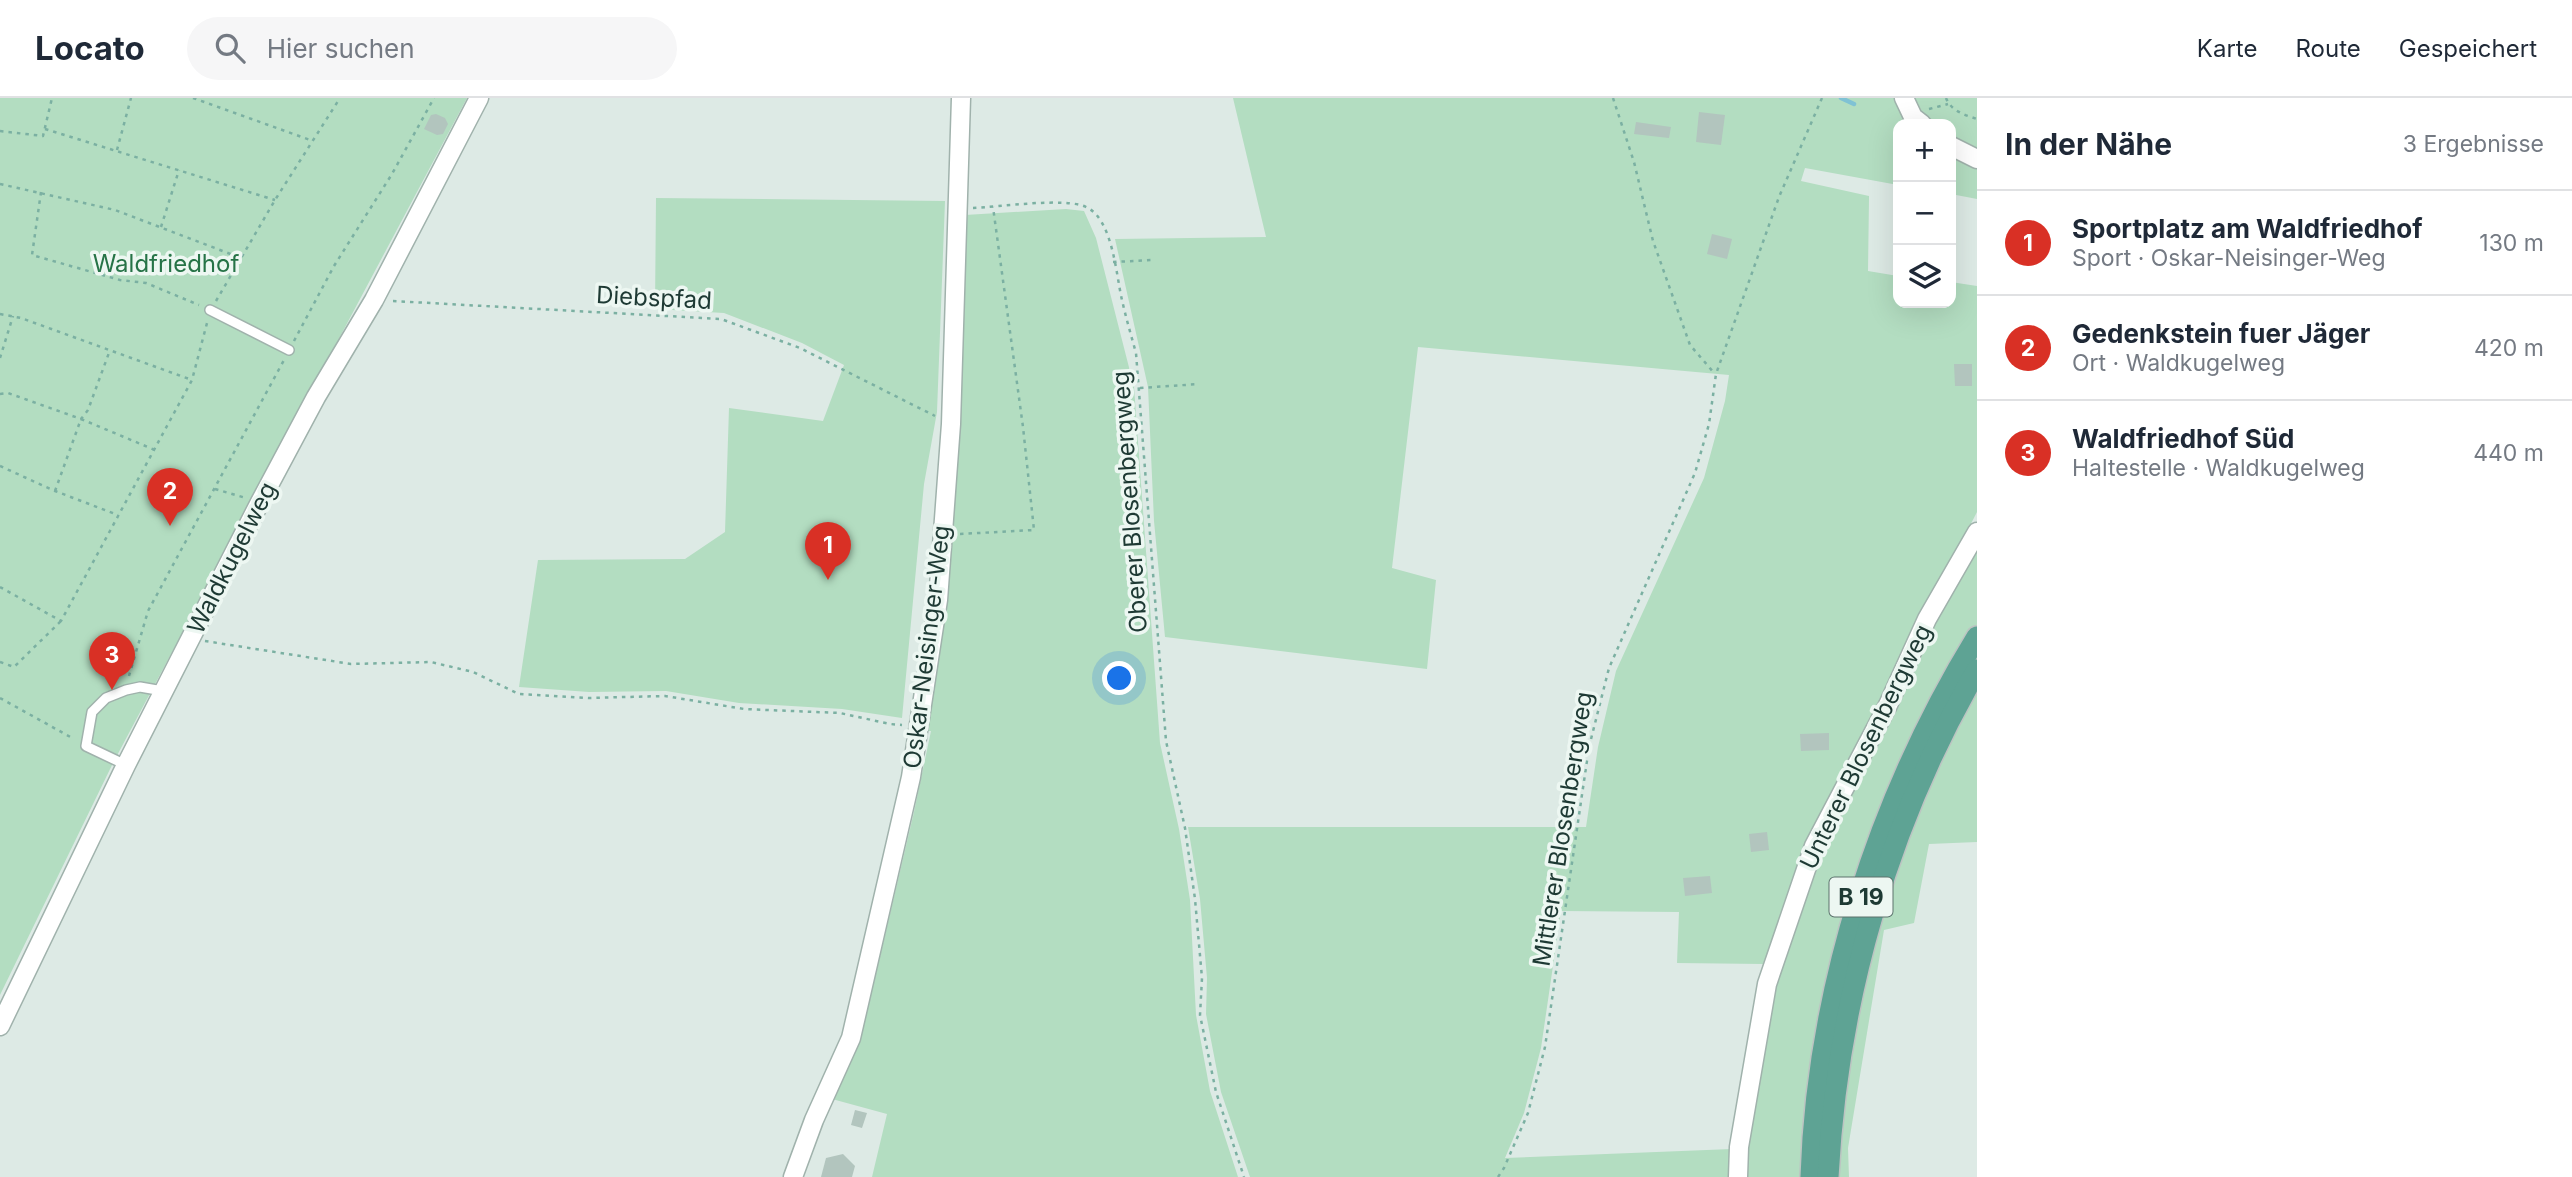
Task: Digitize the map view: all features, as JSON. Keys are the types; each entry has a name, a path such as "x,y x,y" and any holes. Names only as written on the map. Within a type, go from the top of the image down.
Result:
{"main road":[{"name":"B 19","path":"1811,1177 1816,1107 1828,1026 1867,875 1896,798 1932,716 1977,636"},
{"name":"B 19","path":"1828,1177 1842,1051 1853,991 1870,925 1912,804 1947,726 1977,670"}],"street":[{"name":"Waldkugelweg","path":"0,1026 126,765 260,502 374,300 479,98"},
{"name":"Oskar-Neisinger-Weg","path":"793,1177 814,1120 851,1038 911,778 938,600 943,535 951,424 961,98"},
{"path":"1904,98 1913,117 1924,117"},
{"path":"1956,148 1977,159"},
{"name":"Unterer Blosenbergweg","path":"1738,1177 1739,1147 1767,984 1814,846 1888,705 1927,619 1977,532"}],"lane":[{"path":"210,310 289,349"},
{"path":"126,765 86,746 92,712 106,698 126,690 140,687 165,692"}],"path":[{"path":"0,131 43,136 52,98"},
{"path":"117,150 131,98"},
{"path":"193,98 313,141"},
{"path":"0,662 14,667 61,621 192,380 210,310 340,98"},
{"path":"126,690 148,611 334,266 392,174 434,98"},
{"path":"1613,98 1634,162 1653,242 1690,345 1716,374"},
{"name":"Mittlerer Blosenbergweg","path":"1498,1177 1528,1113 1545,1047 1589,747 1609,668 1695,473 1709,424 1716,374 1779,197 1822,98"},
{"path":"1946,98 1948,104 1960,114 1977,119"},
{"path":"1924,117 1948,104"},
{"path":"45,129 275,200"},
{"path":"161,227 179,170"},
{"path":"0,184 116,211 241,258"},
{"path":"41,192 32,255 120,279 146,283 210,310"},
{"name":"Oberer Blosenbergweg","path":"957,209 1068,203 1087,207 1101,220 1112,248 1136,353 1166,741 1185,828 1195,899 1202,978 1200,1015 1216,1092 1244,1177"},
{"path":"943,535 1034,530 993,207"},
{"path":"1114,262 1152,260"},
{"name":"Diebspfad","path":"374,300 721,319 800,348 951,424"},
{"path":"0,314 13,316 192,380"},
{"path":"0,358 13,316"},
{"path":"55,491 80,419 88,410 110,350"},
{"path":"1140,388 1199,384"},
{"path":"0,394 8,393 80,419 155,450"},
{"path":"0,466 118,515"},
{"path":"215,489 260,502"},
{"path":"0,587 61,621"},
{"path":"192,639 351,664 431,662 473,672 519,694 588,698 665,696 744,709 840,713 890,724 919,725"},
{"path":"0,698 86,746"}],"green space":[{"name":"Waldfriedhof","path":"0,98 467,98 113,763 0,995"},
{"path":"1233,98 1898,98 1911,119 1893,119 1893,184 1805,168 1801,181 1869,196 1868,271 1893,275 1893,308 1956,308 1956,283 1977,286 1977,512 1860,738 1808,846 1763,964 1677,963 1679,912 1561,911 1541,1048 1524,1113 1505,1158 1732,1149 1730,1177 1250,1177 1221,1092 1206,1014 1207,978 1200,899 1188,827 1586,827 1598,747 1616,671 1704,478 1725,401 1729,375 1418,347 1392,568 1436,580 1427,669 1165,637 1154,521 1148,387 1115,239 1266,237"},
{"path":"1911,98 1977,98 1977,153 1956,143 1956,119 1924,119 1918,114"},
{"path":"1956,154 1977,165 1977,199 1956,195"},
{"path":"656,198 945,201 937,412 924,484 902,718 842,709 739,703 666,691 589,692 519,687 538,560 685,559 725,532 729,408 823,421 844,365 802,343 724,313 655,309"},
{"path":"1066,209 1084,211 1096,238 1134,387 1160,743 1179,829 1190,900 1196,1015 1210,1091 1238,1177 872,1177 887,1114 832,1099 870,999 931,731 923,731 965,215"},
{"path":"1977,537 1977,842 1929,844 1914,923 1884,930 1848,1148 1849,1177 1744,1177 1745,1142 1773,976 1819,840"}],"building":[{"path":"1699,112 1725,115 1721,145 1696,142"},
{"path":"431,115 445,118 448,124 443,134 437,135 424,129"},
{"path":"1636,122 1671,127 1669,138 1634,134"},
{"path":"1712,234 1732,239 1727,259 1707,254"},
{"path":"1954,364 1972,364 1972,386 1955,386"},
{"path":"1829,733 1829,750 1801,751 1800,734"},
{"path":"1767,832 1769,850 1751,852 1749,834"},
{"path":"1710,876 1712,893 1685,896 1683,878"},
{"path":"855,1110 867,1113 862,1128 851,1125"},
{"path":"843,1154 855,1166 852,1177 821,1177 826,1158"}],"waterway":[{"path":"1841,98 1854,104"}],"place":[{"name":"Gedenkstein fuer Jäger","path":"170,526"},
{"name":"Sportplatz am Waldfriedhof","path":"828,580"},
{"name":"Waldfriedhof Süd","path":"112,690"}]}
